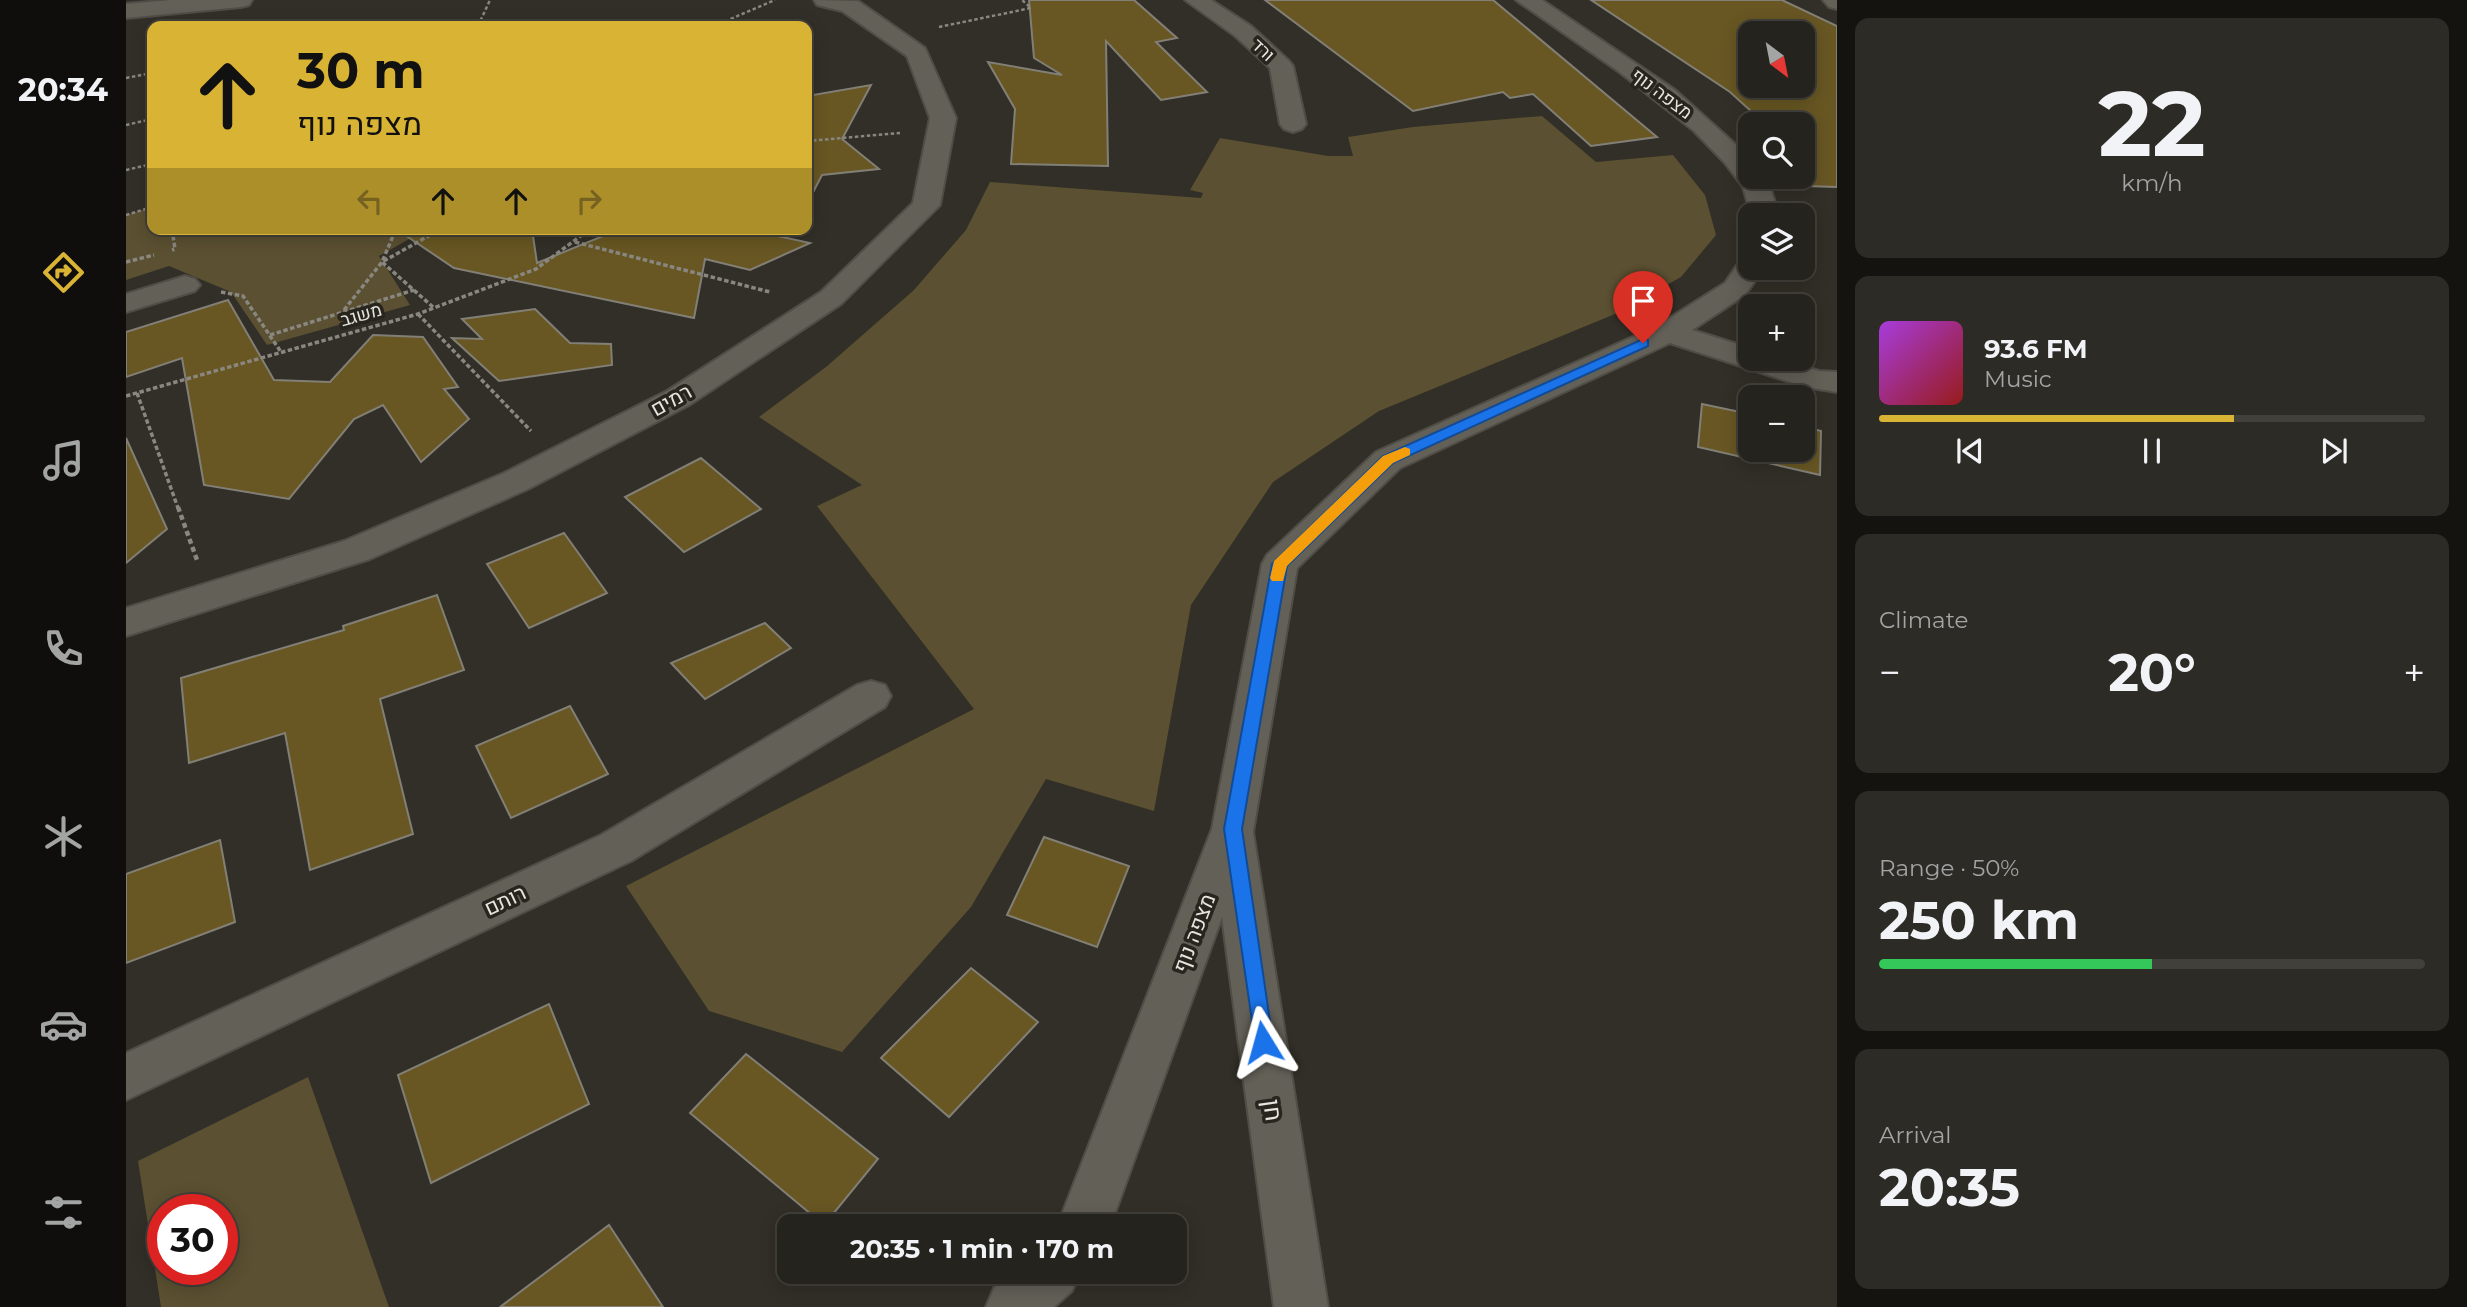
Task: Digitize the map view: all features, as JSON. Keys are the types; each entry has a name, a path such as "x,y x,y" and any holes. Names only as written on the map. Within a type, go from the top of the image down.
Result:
{"street":[{"path":"126,11 241,0"},
{"name":"רמים","path":"126,622 357,550 516,481 678,398 820,305 926,205 943,118 917,53 850,6 825,0"},
{"name":"ורד","path":"1196,0 1243,31 1281,66 1293,124"},
{"name":"מצפה נוף","path":"1527,0 1586,38 1688,111 1741,165 1765,203"},
{"name":"מצפה נוף","path":"1088,1214 1233,829 1280,564 1388,460 1668,332 1735,289 1741,280"},
{"path":"126,303 185,285"},
{"path":"1668,332 1816,380 1837,382"},
{"name":"רותם","path":"126,1077 616,848 871,696"},
{"name":"חן","path":"1233,829 1301,1307"},
{"path":"1013,1307 1039,1284"}],"path":[{"path":"480,21 490,0"},
{"path":"726,21 775,0"},
{"path":"894,37 1031,8 1022,0"},
{"path":"126,78 147,74"},
{"path":"126,125 147,121"},
{"path":"812,141 941,129"},
{"path":"126,170 147,165"},
{"path":"126,215 147,209"},
{"path":"126,262 176,249 173,235"},
{"path":"343,312 382,262 394,235"},
{"path":"382,262 430,235"},
{"name":"משגב","path":"126,396 418,314 536,269 583,235"},
{"path":"574,242 820,305"},
{"path":"382,262 434,308"},
{"path":"185,285 243,296 281,352"},
{"path":"270,335 414,290"},
{"path":"418,314 558,459"},
{"path":"137,393 211,597"}],"shaded area":[{"path":"1542,116 1596,162 1673,155 1705,195 1716,235 1681,277 1615,314 1379,411 1273,482 1191,605 1154,811 1046,779 971,907 842,1052 709,1011 626,886 974,709 817,506 862,485 759,417 826,367 914,290 966,230 990,182 1201,198 1203,193 1190,190 1220,138 1328,156 1353,156 1348,137 1413,127"},
{"path":"147,209 147,235 416,235 379,256 410,305 267,345 231,292 169,266 126,280 126,215"},
{"path":"308,1077 389,1307 161,1307 158,1285 238,1285 238,1194 147,1194 147,1218 138,1161"}],"building":[{"path":"1029,0 1134,0 1177,38 1156,42 1207,92 1161,100 1106,41 1108,166 1011,164 1015,109 988,62 1062,75 1034,58"},
{"path":"1265,0 1493,0 1657,137 1591,146 1533,94 1510,98 1503,92 1413,111"},
{"path":"1591,0 1782,0 1837,26 1837,187 1815,186 1815,112 1752,112 1730,92"},
{"path":"871,85 842,139 879,169 822,175 812,194 812,95"},
{"path":"405,235 533,235 537,263 605,235 773,235 810,243 750,270 705,259 694,318 454,268"},
{"path":"228,300 274,380 330,382 373,335 423,337 458,387 444,389 469,419 421,462 383,405 354,419 289,499 204,485 182,358 126,377 126,332"},
{"path":"535,309 570,343 611,344 612,365 499,381 452,338 482,339 462,319"},
{"path":"1702,404 1738,412 1738,456 1698,447"},
{"path":"1815,429 1821,431 1820,475 1763,462 1815,462"},
{"path":"126,438 167,529 126,563"},
{"path":"701,458 761,509 684,552 625,497"},
{"path":"564,533 607,593 529,628 487,564"},
{"path":"437,595 464,670 380,699 413,834 310,870 285,733 189,763 181,678 344,630 343,626"},
{"path":"765,623 791,648 705,699 671,663"},
{"path":"570,706 608,774 511,818 476,746"},
{"path":"1044,837 1129,866 1097,947 1007,915"},
{"path":"220,840 235,922 126,963 126,874"},
{"path":"971,968 1038,1022 949,1117 881,1058"},
{"path":"549,1004 589,1104 431,1183 398,1075"},
{"path":"746,1054 878,1159 833,1214 811,1214 690,1113"},
{"path":"609,1225 663,1307 500,1307"}],"slow traffic":[{"path":"1277,578 1280,564 1388,460 1405,452"}],"route":[{"path":"1263,1042 1233,829 1280,564 1388,460 1643,343"}]}
